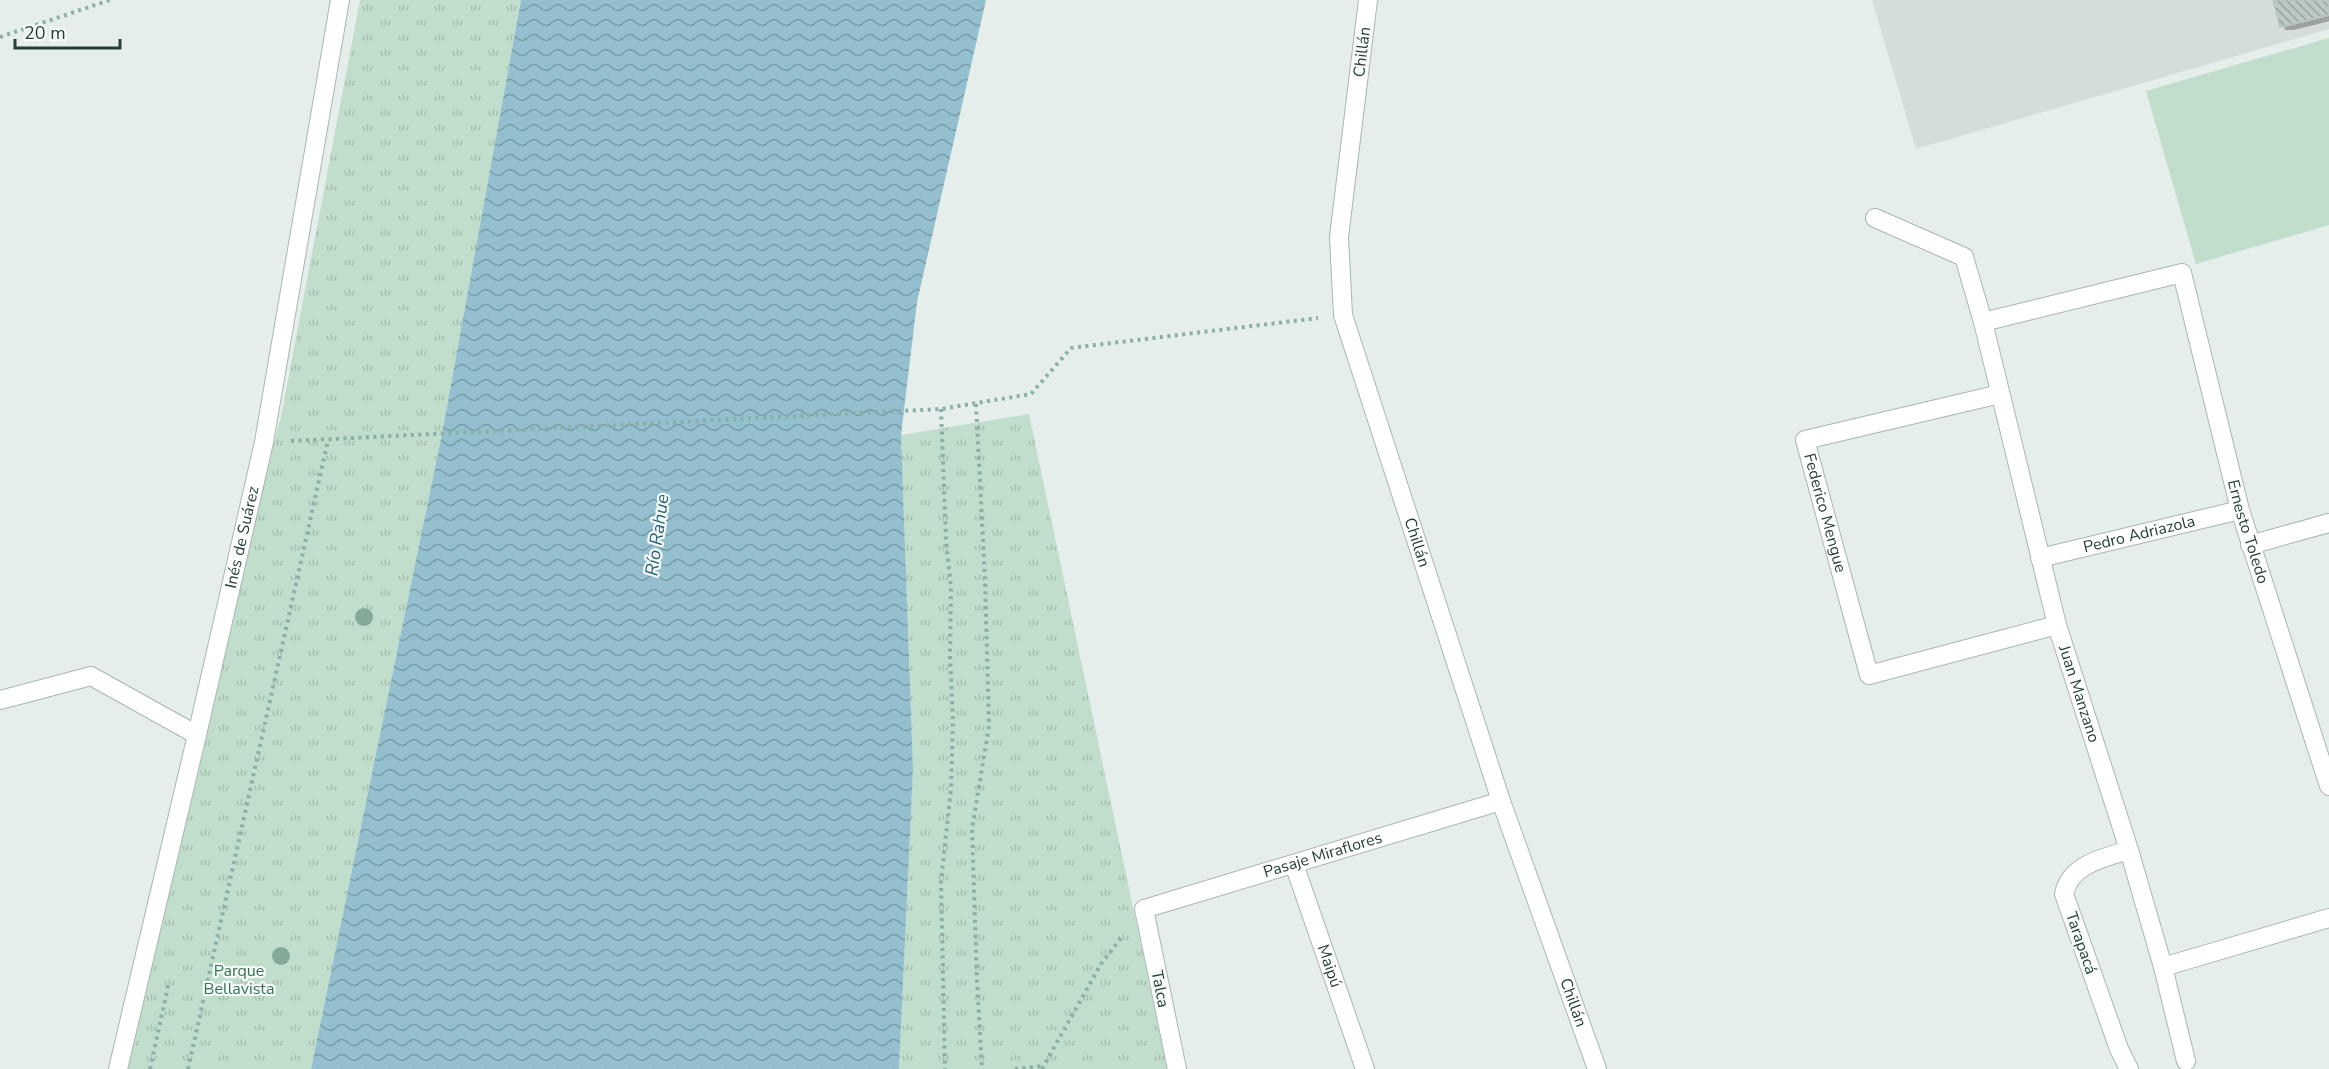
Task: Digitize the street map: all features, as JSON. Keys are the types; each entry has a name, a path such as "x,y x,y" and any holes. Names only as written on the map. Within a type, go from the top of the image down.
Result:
{"street":[{"name":"Inés de Suárez","path":"118,1069 264,442 340,0"},
{"name":"Chillán","path":"1368,0 1339,237 1343,315 1501,801 1597,1069"},
{"name":"Juan Manzano","path":"1875,218 1964,257 1983,322 2057,625 2129,850 2163,968 2186,1061"},
{"name":"Ernesto Toledo","path":"1983,322 2182,273 2250,545 2329,785"},
{"name":"Federico Mengue","path":"2000,394 1805,440 1869,675 2057,625"},
{"name":"Pedro Adriazola","path":"2040,558 2240,510"},
{"path":"2250,545 2329,523"},
{"path":"0,700 91,676 197,735"},
{"name":"Pasaje Miraflores","path":"1144,909 1501,801"},
{"name":"Tarapacá","path":"2129,850 2082,868 2066,884 2064,894 2119,1049 2129,1069"},
{"name":"Maipú","path":"1294,864 1365,1069"},
{"name":"Talca","path":"1144,909 1177,1069"},
{"path":"2163,968 2329,918"}],"path":[{"path":"0,37 110,0"},
{"path":"264,442 941,409 1031,394 1071,348 1343,315"},
{"path":"976,404 985,579 989,726 972,829 982,1069"},
{"path":"941,409 946,541 951,588 952,722 951,789 941,881 945,1069"},
{"path":"188,1069 328,440"},
{"path":"1015,1069 1043,1068 1101,964 1144,909"}],"shaded area":[{"path":"1872,0 2329,0 2329,29 1916,149"}],"green space":[{"name":"Parque Bellavista","path":"360,0 521,0 442,434 311,1069 127,1069 281,417"},
{"path":"2329,38 2329,225 2196,264 2146,91"},
{"path":"1029,414 1167,1069 899,1069 913,769 901,435"}],"water":[{"name":"Río Rahue","path":"521,0 986,0 917,302 901,435 913,769 899,1069 311,1069 442,434"}],"building":[{"path":"2273,0 2329,0 2329,15 2280,27"}]}
